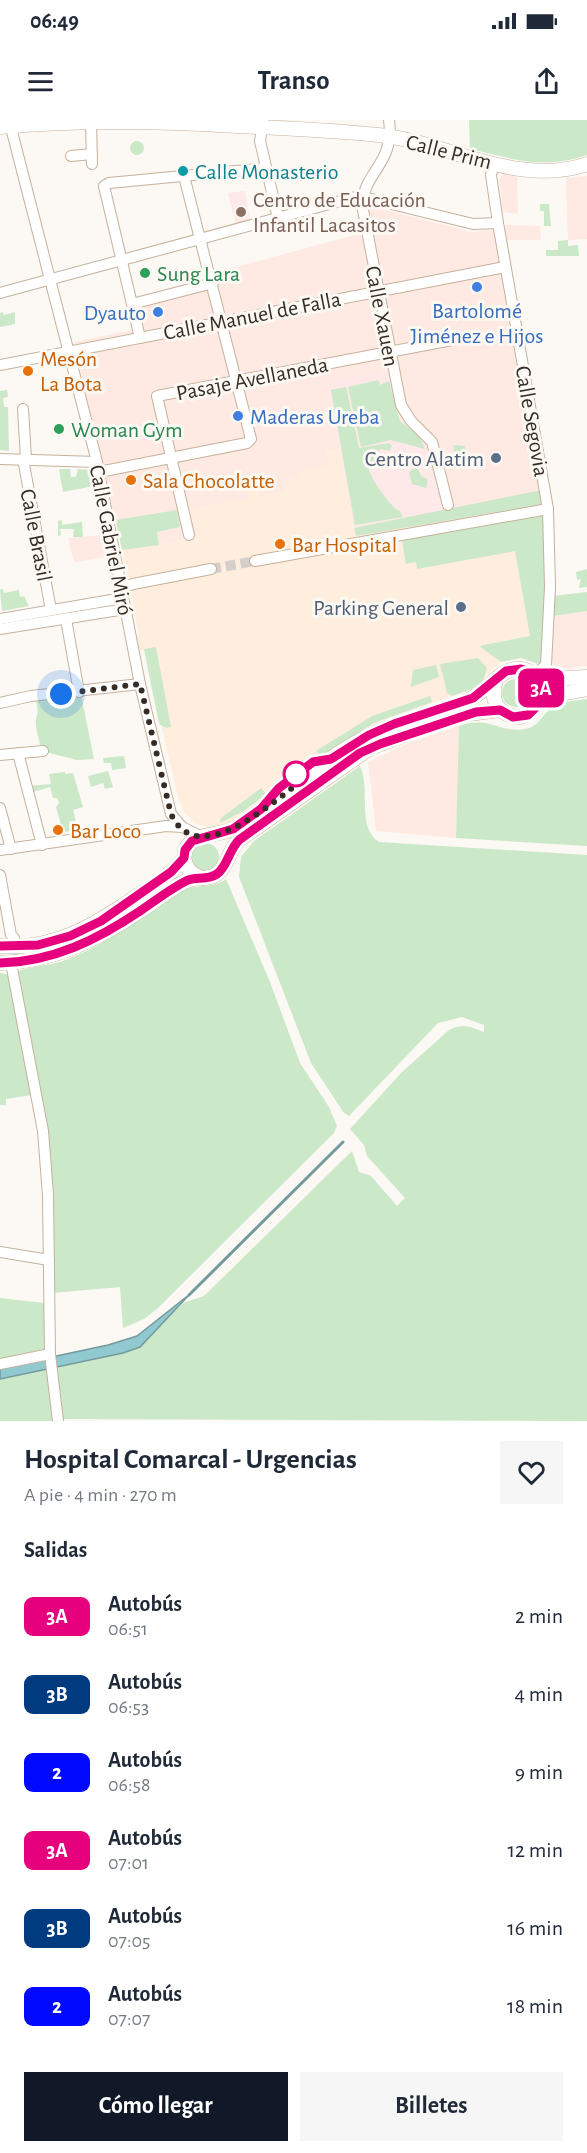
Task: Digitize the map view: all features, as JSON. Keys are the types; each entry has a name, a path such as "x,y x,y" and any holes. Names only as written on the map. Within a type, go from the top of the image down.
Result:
{"main road":[{"name":"Calle Prim","path":"6,125 83,120 262,123 392,137 529,170 582,167"},
{"path":"10,941 54,941 101,921 182,859 192,841 233,829 347,748 369,735 469,700 492,684 502,673 521,669 551,679 587,677"},
{"path":"534,675 541,689 543,700"},
{"path":"492,684 493,696 500,710 513,717 520,717 534,710 543,700 587,689"},
{"path":"6,963 43,958 79,946 132,917 187,880 219,873 229,854 257,826 360,753 399,736 460,715 500,710"},
{"path":"206,837 222,845 229,854"},
{"path":"182,859 189,870 204,878"}],"street":[{"path":"363,196 390,147 392,137 389,120"},
{"path":"71,156 92,159 91,121"},
{"path":"262,123 260,141 278,218"},
{"name":"Calle Gabriel Miró","path":"6,125 69,352 98,467 140,684 171,814 179,824"},
{"name":"Calle Segovia","path":"494,163 491,174 498,223 548,509 550,596 546,665 534,675"},
{"path":"140,338 104,186 109,183 266,168"},
{"path":"0,459 24,459 98,467 170,458 247,443 251,436 238,380 184,176"},
{"path":"0,292 121,262 363,196 473,224 498,223"},
{"name":"Calle Xauen","path":"363,196 362,205 377,290 404,411 432,442 448,505"},
{"name":"Calle Manuel de Falla","path":"0,366 377,290 505,267"},
{"path":"132,304 213,283"},
{"name":"Pasaje Avellaneda","path":"189,535 157,396 452,340"},
{"name":"Calle Brasil","path":"23,409 24,459 51,610"},
{"path":"255,561 548,509"},
{"path":"0,630 66,618 123,598 133,584 211,569"},
{"path":"0,619 123,598"},
{"path":"66,618 79,692"},
{"path":"0,703 32,696 140,684"},
{"path":"0,755 43,752"},
{"path":"18,753 42,845"},
{"path":"0,808 6,850 179,824 206,837"},
{"path":"163,827 177,832 182,859"},
{"path":"0,875 10,941"},
{"path":"6,963 44,1131 50,1354 58,1421"},
{"path":"0,1252 49,1260"},
{"path":"0,1364 50,1354"}],"shaded area":[{"path":"504,173 517,177 518,214 503,212 499,180"},
{"path":"587,176 587,239 568,240 566,178"},
{"name":"Centro de Educación Infantil Lacasitos","path":"245,191 250,221 236,225 228,193"},
{"path":"366,205 472,232 505,229 505,225 540,226 541,240 507,240 548,490 446,511 433,479 423,476 419,436 400,421 387,372 366,374 365,378 328,381 340,449 327,451 329,465 298,472 299,477 284,480 286,490 260,496 257,485 247,487 250,498 190,509 198,538 122,550 74,342 137,329 132,304 212,283 210,274 366,232"},
{"path":"387,372 400,421 423,442 428,458 421,465 423,476 433,479 446,511 354,528 328,381 365,378 365,374"},
{"path":"340,449 354,528 542,490 545,509 542,527 547,565 538,664 521,658 501,662 472,689 374,723 353,734 226,826 216,829 197,824 185,813 179,801 144,650 138,650 135,635 139,635 122,550 198,538 190,509 249,498 247,487 257,485 286,491 284,480 298,472 329,465 327,451"},
{"path":"103,535 106,557 74,562 68,538"},
{"path":"587,611 587,666 552,670 553,616"},
{"path":"459,726 456,838 376,831 368,762 408,743"}],"green space":[{"path":"469,120 587,120 587,155 556,162 542,162 515,159 470,149"},
{"path":"134,141 140,141 144,148 140,155 134,155 130,151 130,145"},
{"path":"540,204 549,204 551,226 544,226 544,211 540,211"},
{"path":"568,240 568,246 578,245 579,256 546,256 546,250 558,250 558,241"},
{"path":"3,312 4,315 15,312 15,324 0,327 0,313"},
{"path":"378,380 380,385 389,381 400,421 419,436 425,449 391,440 361,447 348,387"},
{"path":"346,387 359,448 389,443 392,446 389,451 381,449 375,455 376,461 369,469 382,492 403,517 355,525 331,390"},
{"path":"7,390 8,397 3,398 4,407 8,407 9,451 0,450 0,391"},
{"path":"453,445 465,446 468,466 457,467"},
{"path":"416,466 422,477 428,479 426,488 412,484 409,472"},
{"path":"59,469 70,469 71,477 76,477 78,469 90,470 94,486 63,492"},
{"path":"542,490 544,504 356,536 354,528"},
{"path":"177,510 180,527 157,532 159,545 122,550 116,520"},
{"path":"543,516 547,565 543,661 538,664 521,658 501,662 479,646 530,636 515,551 417,569 416,562 406,564 402,540"},
{"path":"62,520 62,525 82,522 83,537 73,537 74,529 60,529 61,535 58,536 58,521"},
{"path":"587,569 587,587 579,588 581,579 577,580 576,572"},
{"path":"3,589 4,593 19,590 20,597 24,596 29,606 2,611 0,590"},
{"path":"587,592 587,611 553,616 553,596"},
{"path":"156,647 171,727 167,728 160,725 158,719 144,649"},
{"path":"478,658 487,668 483,681 472,689 452,696 447,693 440,664"},
{"path":"436,665 439,677 411,687 413,670"},
{"path":"516,679 526,683 530,693 526,703 516,707 506,703 502,693 506,683"},
{"path":"81,695 94,759 77,760 41,751 36,726 38,713 36,699"},
{"path":"430,696 432,702 374,723 321,756 316,751 372,716"},
{"path":"587,699 587,846 456,838 459,726 469,723 486,723 508,729 525,729 536,724 558,704"},
{"path":"124,756 126,768 112,770 111,763 104,763 103,758"},
{"path":"360,766 363,775 368,827 379,842 587,855 587,1421 63,1419 56,1366 123,1353 140,1347 183,1303 204,1296 352,1151 359,1172 371,1176 397,1206 405,1198 367,1156 364,1145 350,1129 402,1072 449,1030 463,1026 484,1032 484,1025 462,1017 438,1023 349,1116 344,1113 311,1063 239,877 241,857 254,841"},
{"path":"108,771 113,787 105,789 103,783 91,787 88,776"},
{"path":"65,772 65,774 73,773 83,807 73,810 78,830 63,832 56,807 59,803 57,798 53,798 50,787 30,793 28,786 51,784 49,774"},
{"path":"261,788 266,794 244,811 220,823 221,818"},
{"path":"205,843 215,847 219,857 215,867 205,871 195,867 191,857 195,847"},
{"path":"226,879 270,982 300,1063 329,1107 337,1126 334,1133 158,1308 144,1319 123,1328 120,1287 52,1293 52,1239 18,971 57,963 95,947 183,890 215,884"},
{"path":"0,973 9,975 32,1095 6,1099 6,1105 0,1105"},
{"path":"0,1298 44,1303 48,1343 44,1349 0,1359"},
{"path":"49,1357 55,1421 0,1421 0,1367"}],"water":[{"path":"190,1294 140,1347 123,1353 0,1379 0,1368 108,1345 137,1336"}],"waterway":[{"path":"189,1295 343,1142"}],"tunnel":[{"path":"211,569 255,561"}],"bus line":[{"name":"3A","path":"0,946 38,945 70,936 101,921 171,872 184,858 185,850 192,841 233,829 261,809 279,788 313,762 331,759 369,735 394,724 473,698 490,687 506,671 521,669 528,671 538,682 541,697 534,710 528,715 513,717 500,710 489,710 460,715 370,748 239,840 230,851 223,868 215,876 187,880 132,917 79,946 27,962 0,963"}],"place":[{"name":"Calle Monasterio","path":"183,171"},
{"name":"Centro de Educación Infantil Lacasitos","path":"241,212"},
{"name":"Sung Lara","path":"145,273"},
{"name":"Bartolomé Jiménez e Hijos","path":"477,287"},
{"name":"Dyauto","path":"158,312"},
{"name":"Mesón La Bota","path":"28,371"},
{"name":"Maderas Ureba","path":"238,416"},
{"name":"Woman Gym","path":"59,429"},
{"name":"Centro Alatim","path":"496,458"},
{"name":"Sala Chocolatte","path":"131,480"},
{"name":"Bar Hospital","path":"280,544"},
{"name":"Parking General","path":"461,607"},
{"name":"Bar Loco","path":"58,830"}],"route":[{"path":"61,694 140,684 171,814 182,827 198,836 210,837 233,829 305,778 296,774"}]}
